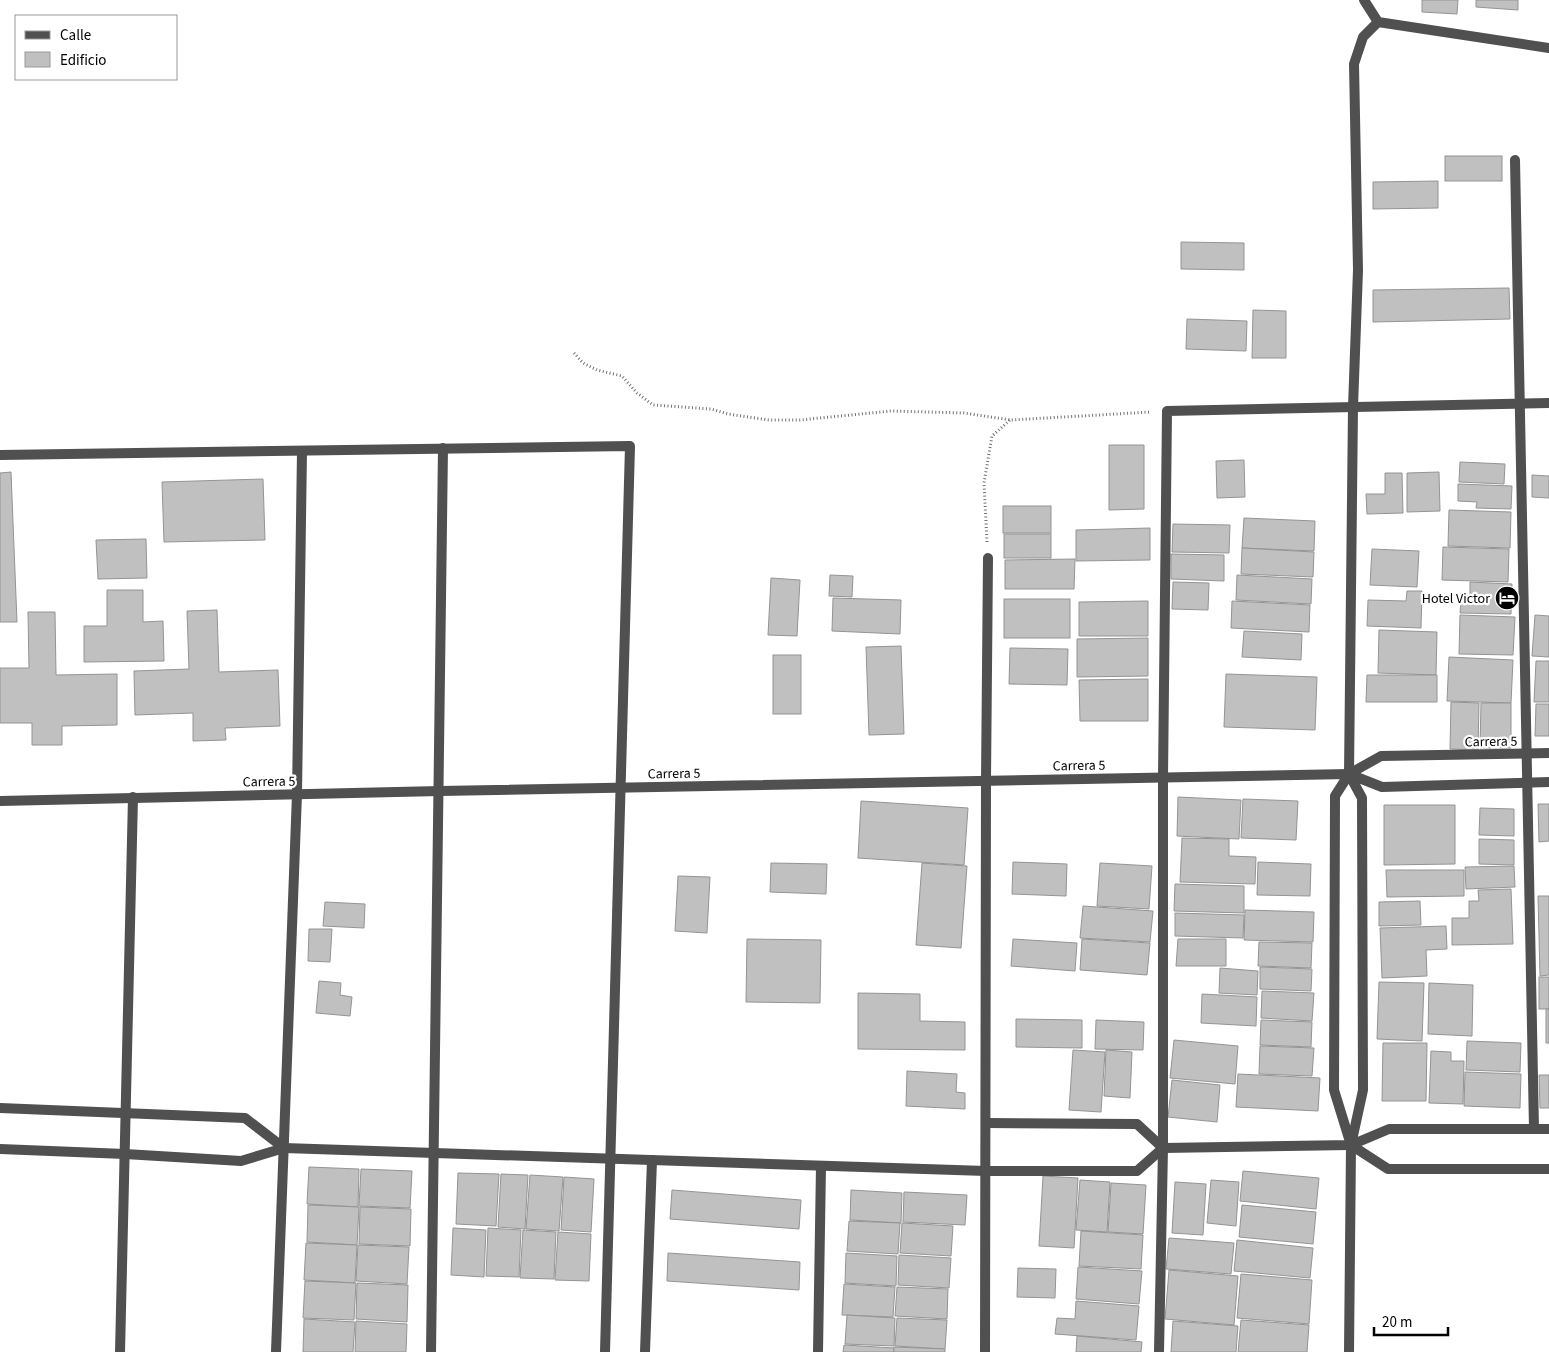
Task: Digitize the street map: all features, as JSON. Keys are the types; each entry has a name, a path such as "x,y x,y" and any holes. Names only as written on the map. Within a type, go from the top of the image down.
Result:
{"street":[{"path":"1364,0 1378,22 1549,48"},
{"path":"1349,1352 1351,1146 1363,1090 1362,798 1349,774 1353,407 1358,270 1354,64 1363,37 1378,22"},
{"path":"1515,160 1534,1129"},
{"path":"1159,1352 1163,1148 1163,777 1167,411 1549,403"},
{"path":"0,456 630,446 605,1352"},
{"path":"432,1352 440,791 442,448"},
{"path":"276,1352 297,794 302,451"},
{"path":"985,1352 988,558"},
{"name":"Carrera 5","path":"1349,774 1381,756 1549,754"},
{"path":"1349,774 1335,796 1334,1090 1351,1146 1388,1169 1549,1169"},
{"name":"Carrera 5","path":"0,801 1349,774 1382,787 1549,782"},
{"path":"120,1352 133,797"},
{"path":"0,1108 245,1118 284,1148"},
{"path":"986,1124 1137,1124 1163,1148"},
{"path":"0,1150 125,1154 240,1161 284,1148 986,1171 1137,1171 1163,1148 1351,1146 1389,1129 1549,1129"},
{"path":"645,1352 652,1160"},
{"path":"818,1352 821,1166"}],"path":[{"path":"574,353 583,363 598,370 622,376 637,393 653,405 711,409 728,414 769,420 809,419 890,411 964,413 1011,420 1167,411"},
{"path":"988,558 984,483 992,436 1011,420"}],"building":[{"path":"1422,0 1458,0 1457,14 1422,12"},
{"path":"1476,0 1518,0 1518,10 1476,7"},
{"path":"1445,156 1502,156 1502,181 1445,181"},
{"path":"1438,181 1438,208 1373,209 1373,182"},
{"path":"1181,242 1244,243 1244,270 1181,269"},
{"path":"1509,288 1510,319 1373,322 1373,290"},
{"path":"1253,310 1286,311 1286,358 1252,358"},
{"path":"1187,319 1247,321 1246,351 1186,349"},
{"path":"1109,445 1144,445 1144,509 1109,510"},
{"path":"1244,460 1245,497 1217,498 1216,461"},
{"path":"1460,462 1505,464 1504,484 1459,482"},
{"path":"11,472 17,622 0,622 0,473"},
{"path":"1439,472 1440,511 1407,512 1407,473"},
{"path":"1385,473 1402,473 1403,513 1367,514 1366,494 1385,494"},
{"path":"1532,475 1549,476 1549,498 1532,497"},
{"path":"263,479 265,540 164,542 162,482"},
{"path":"1458,484 1512,486 1511,509 1476,508 1477,502 1458,501"},
{"path":"1003,506 1051,506 1051,533 1003,533"},
{"path":"1449,510 1511,512 1510,548 1448,546"},
{"path":"1244,518 1315,521 1314,551 1242,548"},
{"path":"1173,524 1230,525 1229,553 1172,552"},
{"path":"1150,528 1150,560 1076,561 1076,530"},
{"path":"1004,534 1051,534 1051,558 1004,558"},
{"path":"146,539 147,578 98,579 96,540"},
{"path":"1443,547 1509,549 1508,582 1442,580"},
{"path":"1242,548 1314,552 1313,577 1241,574"},
{"path":"1372,549 1419,551 1417,587 1370,585"},
{"path":"1171,554 1224,555 1224,581 1171,579"},
{"path":"1075,559 1074,589 1005,589 1005,560"},
{"path":"830,575 853,576 852,597 829,596"},
{"path":"1237,575 1312,579 1311,604 1236,600"},
{"path":"771,578 800,580 797,636 768,635"},
{"path":"1173,582 1209,583 1208,610 1172,609"},
{"path":"1470,582 1512,584 1511,614 1460,613 1461,600 1470,600"},
{"path":"107,590 143,590 143,622 163,621 164,661 84,662 84,626 107,626"},
{"path":"1407,591 1422,591 1421,628 1367,626 1368,600 1406,601"},
{"path":"833,598 901,600 900,634 832,631"},
{"path":"1004,599 1070,599 1070,638 1004,638"},
{"path":"1148,601 1148,636 1079,636 1079,602"},
{"path":"1232,601 1310,605 1309,632 1231,628"},
{"path":"217,610 219,672 278,670 280,726 225,728 226,740 193,741 193,713 135,715 134,671 189,669 187,611"},
{"path":"28,612 55,612 56,675 117,674 117,725 62,726 62,745 32,745 32,723 0,723 0,668 29,668"},
{"path":"1460,615 1515,617 1513,655 1459,654"},
{"path":"1535,615 1549,616 1549,657 1532,656"},
{"path":"1379,630 1437,632 1436,675 1378,673"},
{"path":"1244,631 1302,634 1301,660 1242,657"},
{"path":"1148,638 1148,676 1077,677 1077,639"},
{"path":"901,646 904,734 869,735 866,647"},
{"path":"1010,648 1068,649 1067,685 1009,684"},
{"path":"773,655 801,655 801,714 773,714"},
{"path":"1449,657 1513,660 1511,703 1447,701"},
{"path":"1536,661 1549,661 1549,702 1534,702"},
{"path":"1226,674 1317,677 1315,730 1224,727"},
{"path":"1367,675 1437,675 1437,702 1366,702"},
{"path":"1148,679 1148,721 1080,721 1079,680"},
{"path":"1451,702 1479,703 1478,750 1450,749"},
{"path":"1481,703 1511,703 1511,748 1480,748"},
{"path":"1536,704 1549,704 1549,736 1535,736"},
{"path":"1178,797 1241,800 1239,839 1177,836"},
{"path":"1243,799 1298,801 1296,840 1241,838"},
{"path":"861,801 968,808 964,865 858,858"},
{"path":"1538,804 1549,804 1549,841 1539,842"},
{"path":"1384,805 1455,805 1455,864 1384,865"},
{"path":"1480,808 1514,809 1514,836 1479,835"},
{"path":"1182,838 1229,839 1229,856 1256,857 1255,884 1180,882"},
{"path":"1479,839 1514,840 1514,865 1479,864"},
{"path":"1013,862 1067,864 1066,896 1012,894"},
{"path":"1258,862 1311,864 1310,896 1257,895"},
{"path":"771,863 827,864 826,894 770,892"},
{"path":"922,863 967,866 961,948 916,945"},
{"path":"1100,863 1152,866 1149,909 1097,906"},
{"path":"1514,866 1515,887 1466,889 1465,867"},
{"path":"1386,870 1464,870 1464,896 1387,897"},
{"path":"678,876 710,877 707,933 675,931"},
{"path":"1175,884 1244,886 1244,913 1174,911"},
{"path":"1511,889 1513,944 1452,945 1452,918 1469,918 1469,901 1479,901 1478,890"},
{"path":"1538,896 1549,896 1549,975 1540,976"},
{"path":"1420,901 1421,925 1379,926 1379,902"},
{"path":"325,902 365,904 364,928 323,926"},
{"path":"1083,906 1153,911 1150,942 1080,938"},
{"path":"1245,910 1314,912 1313,942 1244,940"},
{"path":"1175,913 1244,915 1243,938 1175,936"},
{"path":"1446,926 1447,949 1426,950 1427,976 1382,978 1380,928"},
{"path":"309,929 332,929 330,962 308,961"},
{"path":"747,939 821,940 820,1003 746,1002"},
{"path":"1013,939 1077,943 1075,971 1011,966"},
{"path":"1082,939 1150,943 1147,975 1080,970"},
{"path":"1178,939 1226,939 1226,966 1176,966"},
{"path":"1259,942 1312,943 1311,968 1258,966"},
{"path":"1260,967 1312,969 1311,991 1260,989"},
{"path":"1220,968 1258,971 1257,995 1219,993"},
{"path":"1539,977 1549,977 1549,1009 1539,1009"},
{"path":"319,981 341,983 340,995 352,997 350,1016 316,1013"},
{"path":"1379,982 1424,983 1422,1041 1377,1039"},
{"path":"1429,983 1473,985 1472,1036 1428,1034"},
{"path":"1262,991 1314,993 1312,1021 1261,1018"},
{"path":"858,993 920,994 920,1021 965,1022 965,1050 858,1049"},
{"path":"1202,994 1257,997 1256,1026 1201,1023"},
{"path":"1546,1009 1549,1009 1549,1043 1546,1043"},
{"path":"1016,1019 1082,1020 1082,1048 1016,1047"},
{"path":"1096,1020 1144,1022 1143,1050 1095,1049"},
{"path":"1261,1020 1312,1022 1311,1047 1260,1045"},
{"path":"1174,1040 1238,1046 1235,1084 1170,1078"},
{"path":"1467,1041 1521,1043 1520,1072 1466,1070"},
{"path":"1383,1043 1427,1043 1426,1101 1382,1101"},
{"path":"1260,1046 1314,1048 1312,1076 1259,1074"},
{"path":"1073,1050 1105,1052 1101,1112 1069,1110"},
{"path":"1106,1050 1132,1052 1130,1098 1104,1096"},
{"path":"1431,1051 1451,1052 1451,1061 1464,1061 1463,1104 1429,1103"},
{"path":"907,1071 957,1074 956,1092 965,1093 965,1109 906,1106"},
{"path":"1465,1072 1521,1074 1520,1108 1464,1106"},
{"path":"1238,1074 1320,1078 1318,1111 1236,1107"},
{"path":"1539,1075 1549,1075 1549,1108 1540,1108"},
{"path":"1172,1080 1220,1085 1217,1122 1168,1117"},
{"path":"309,1167 359,1169 358,1207 307,1204"},
{"path":"361,1169 412,1171 410,1208 359,1206"},
{"path":"1243,1171 1319,1178 1316,1209 1240,1201"},
{"path":"458,1173 499,1174 496,1226 456,1224"},
{"path":"501,1174 528,1175 525,1229 498,1227"},
{"path":"530,1175 563,1177 559,1231 526,1229"},
{"path":"1043,1176 1078,1178 1074,1248 1039,1246"},
{"path":"564,1177 594,1179 591,1232 561,1230"},
{"path":"1080,1180 1110,1182 1107,1232 1076,1230"},
{"path":"1211,1180 1239,1182 1236,1226 1207,1223"},
{"path":"1175,1182 1206,1184 1203,1235 1172,1233"},
{"path":"1111,1183 1146,1185 1143,1234 1108,1232"},
{"path":"672,1190 801,1200 799,1229 670,1219"},
{"path":"851,1190 902,1193 901,1223 850,1220"},
{"path":"904,1192 967,1195 965,1225 903,1222"},
{"path":"308,1205 359,1207 357,1245 307,1242"},
{"path":"1242,1205 1316,1212 1313,1244 1239,1237"},
{"path":"360,1207 411,1209 410,1246 359,1244"},
{"path":"849,1221 900,1223 898,1254 847,1251"},
{"path":"902,1223 953,1226 951,1256 900,1253"},
{"path":"453,1228 486,1230 484,1277 451,1275"},
{"path":"488,1228 521,1230 519,1277 486,1276"},
{"path":"523,1230 556,1232 554,1279 520,1278"},
{"path":"1081,1231 1143,1235 1141,1269 1079,1266"},
{"path":"558,1232 591,1234 589,1281 555,1280"},
{"path":"1169,1238 1234,1243 1231,1274 1166,1269"},
{"path":"1237,1240 1313,1248 1310,1278 1234,1271"},
{"path":"306,1243 357,1245 355,1283 304,1280"},
{"path":"358,1245 409,1247 407,1284 356,1281"},
{"path":"668,1253 800,1262 799,1290 667,1281"},
{"path":"846,1253 897,1256 896,1286 845,1283"},
{"path":"899,1255 951,1258 949,1288 898,1285"},
{"path":"1078,1267 1142,1271 1139,1304 1076,1299"},
{"path":"1018,1268 1056,1269 1055,1298 1017,1297"},
{"path":"1169,1270 1238,1276 1234,1325 1165,1319"},
{"path":"1241,1274 1312,1280 1309,1324 1237,1318"},
{"path":"305,1281 356,1283 354,1320 303,1318"},
{"path":"357,1283 408,1285 407,1322 356,1319"},
{"path":"844,1284 895,1287 893,1317 842,1315"},
{"path":"897,1287 948,1289 947,1319 895,1316"},
{"path":"1076,1301 1139,1306 1136,1340 1055,1334 1057,1318 1075,1319"},
{"path":"847,1315 895,1318 894,1346 845,1344"},
{"path":"897,1318 947,1320 945,1349 895,1346"},
{"path":"304,1319 355,1322 353,1352 303,1352"},
{"path":"1241,1320 1309,1325 1307,1352 1238,1352"},
{"path":"356,1321 407,1324 406,1352 355,1352"},
{"path":"1173,1321 1238,1326 1236,1352 1171,1352"},
{"path":"1077,1336 1142,1342 1141,1352 1076,1352"},
{"path":"844,1345 894,1348 894,1352 843,1352"},
{"path":"894,1347 945,1349 945,1352 894,1352"}],"place":[{"name":"Hotel Victor","path":"1507,598"}]}
